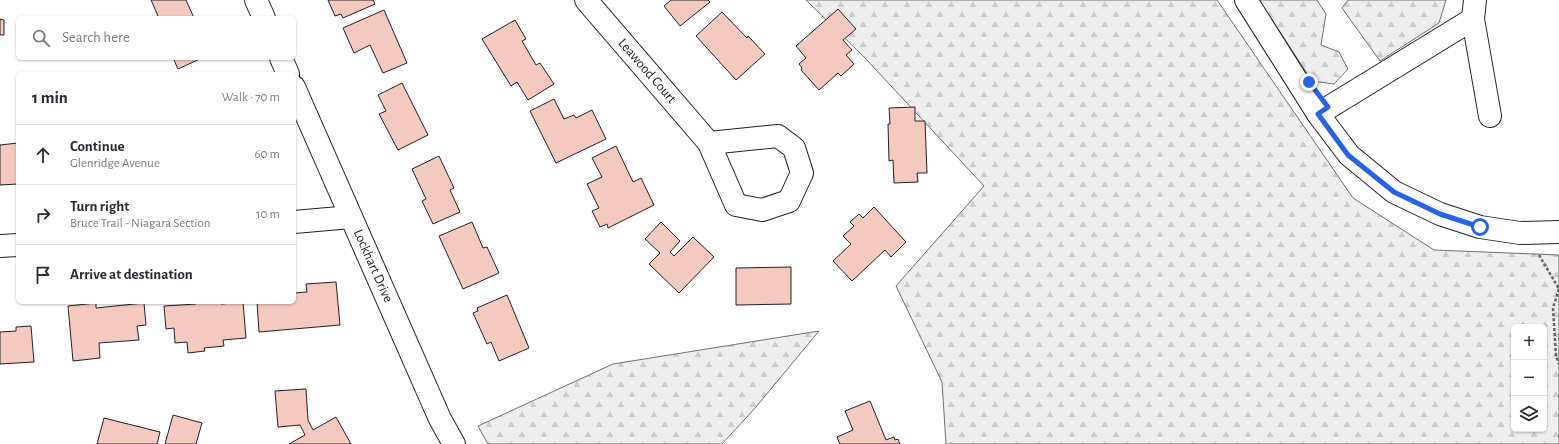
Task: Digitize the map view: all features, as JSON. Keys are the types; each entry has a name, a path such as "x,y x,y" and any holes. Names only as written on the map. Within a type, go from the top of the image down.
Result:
{"street":[{"path":"256,0 263,16"},
{"name":"Leawood Court","path":"586,0 709,143"},
{"path":"1246,0 1318,114 1348,155 1394,192 1440,214 1480,227 1520,233 1559,232"},
{"path":"1318,114 1474,10 1490,116"},
{"path":"282,60 287,72"},
{"name":"Lockhart Drive","path":"296,92 440,419 454,444"},
{"path":"296,222 351,217"},
{"path":"0,246 16,245"}],"path":[{"path":"1536,250 1559,289 1553,308 1556,356 1559,364"}],"green space":[{"path":"806,0 1217,0 1353,198 1434,250 1559,255 1559,444 946,444 942,382 896,286 984,186 865,58"},
{"path":"1259,0 1317,0 1326,14 1321,45 1339,52 1348,69 1334,84 1312,81"},
{"path":"1348,0 1446,0 1439,23 1380,61 1342,8"},
{"path":"819,331 756,407 722,444 488,444 478,426 613,364"}],"building":[{"path":"151,0 186,0 193,16 158,16"},
{"path":"328,0 373,0 375,4 343,18 341,14 335,16"},
{"path":"671,0 708,0 710,2 680,26 664,6"},
{"path":"838,9 856,29 843,40 852,50 846,55 854,64 841,76 838,73 819,90 801,70 802,68 799,64 806,58 796,46"},
{"path":"384,10 407,63 383,73 370,45 354,53 343,28"},
{"path":"722,12 765,54 736,80 696,36"},
{"path":"0,19 4,20 4,35 0,35"},
{"path":"515,20 526,39 522,41 536,65 540,63 554,84 528,100 517,82 511,86 482,39"},
{"path":"174,60 198,60 178,69"},
{"path":"402,83 428,135 398,150 379,114 386,111 378,95"},
{"path":"554,99 564,119 574,115 576,118 592,110 606,139 556,163 530,111"},
{"path":"915,107 915,121 925,121 927,173 917,173 918,182 894,183 893,160 889,161 889,108"},
{"path":"16,143 16,184 0,185 0,145"},
{"path":"616,146 633,182 641,178 654,205 608,228 607,224 600,227 592,211 599,208 587,184 602,177 592,158"},
{"path":"439,156 454,188 450,190 460,212 433,224 422,201 426,199 412,169"},
{"path":"874,207 906,242 891,257 885,250 852,281 833,261 851,244 843,236 854,226 850,222 859,214 863,218"},
{"path":"472,222 483,248 487,247 499,273 463,289 439,236"},
{"path":"661,222 680,241 670,252 674,256 693,237 714,257 679,293 649,264 660,253 645,239"},
{"path":"791,267 791,304 736,305 736,268"},
{"path":"336,282 340,325 259,332 257,304 296,304 296,293 307,292 306,284"},
{"path":"507,295 529,348 499,361 491,342 487,344 473,313 478,311 477,308"},
{"path":"96,304 96,308 144,304 146,325 137,326 139,340 99,343 100,358 73,361 68,306"},
{"path":"243,304 246,338 223,340 224,346 204,348 205,351 188,353 187,342 175,343 174,328 166,329 164,306"},
{"path":"31,326 34,362 0,364 0,332 16,331 16,327"},
{"path":"306,389 308,420 313,430 336,417 351,444 289,444 305,435 300,425 278,427 275,391"},
{"path":"870,401 886,440 894,437 895,440 898,439 900,444 840,444 837,437 853,430 845,411"},
{"path":"173,415 202,423 196,444 165,444"},
{"path":"104,418 160,432 157,444 97,444"}],"route":[{"path":"1309,82 1328,107 1318,114 1348,155 1394,192 1440,214 1480,227"}]}
